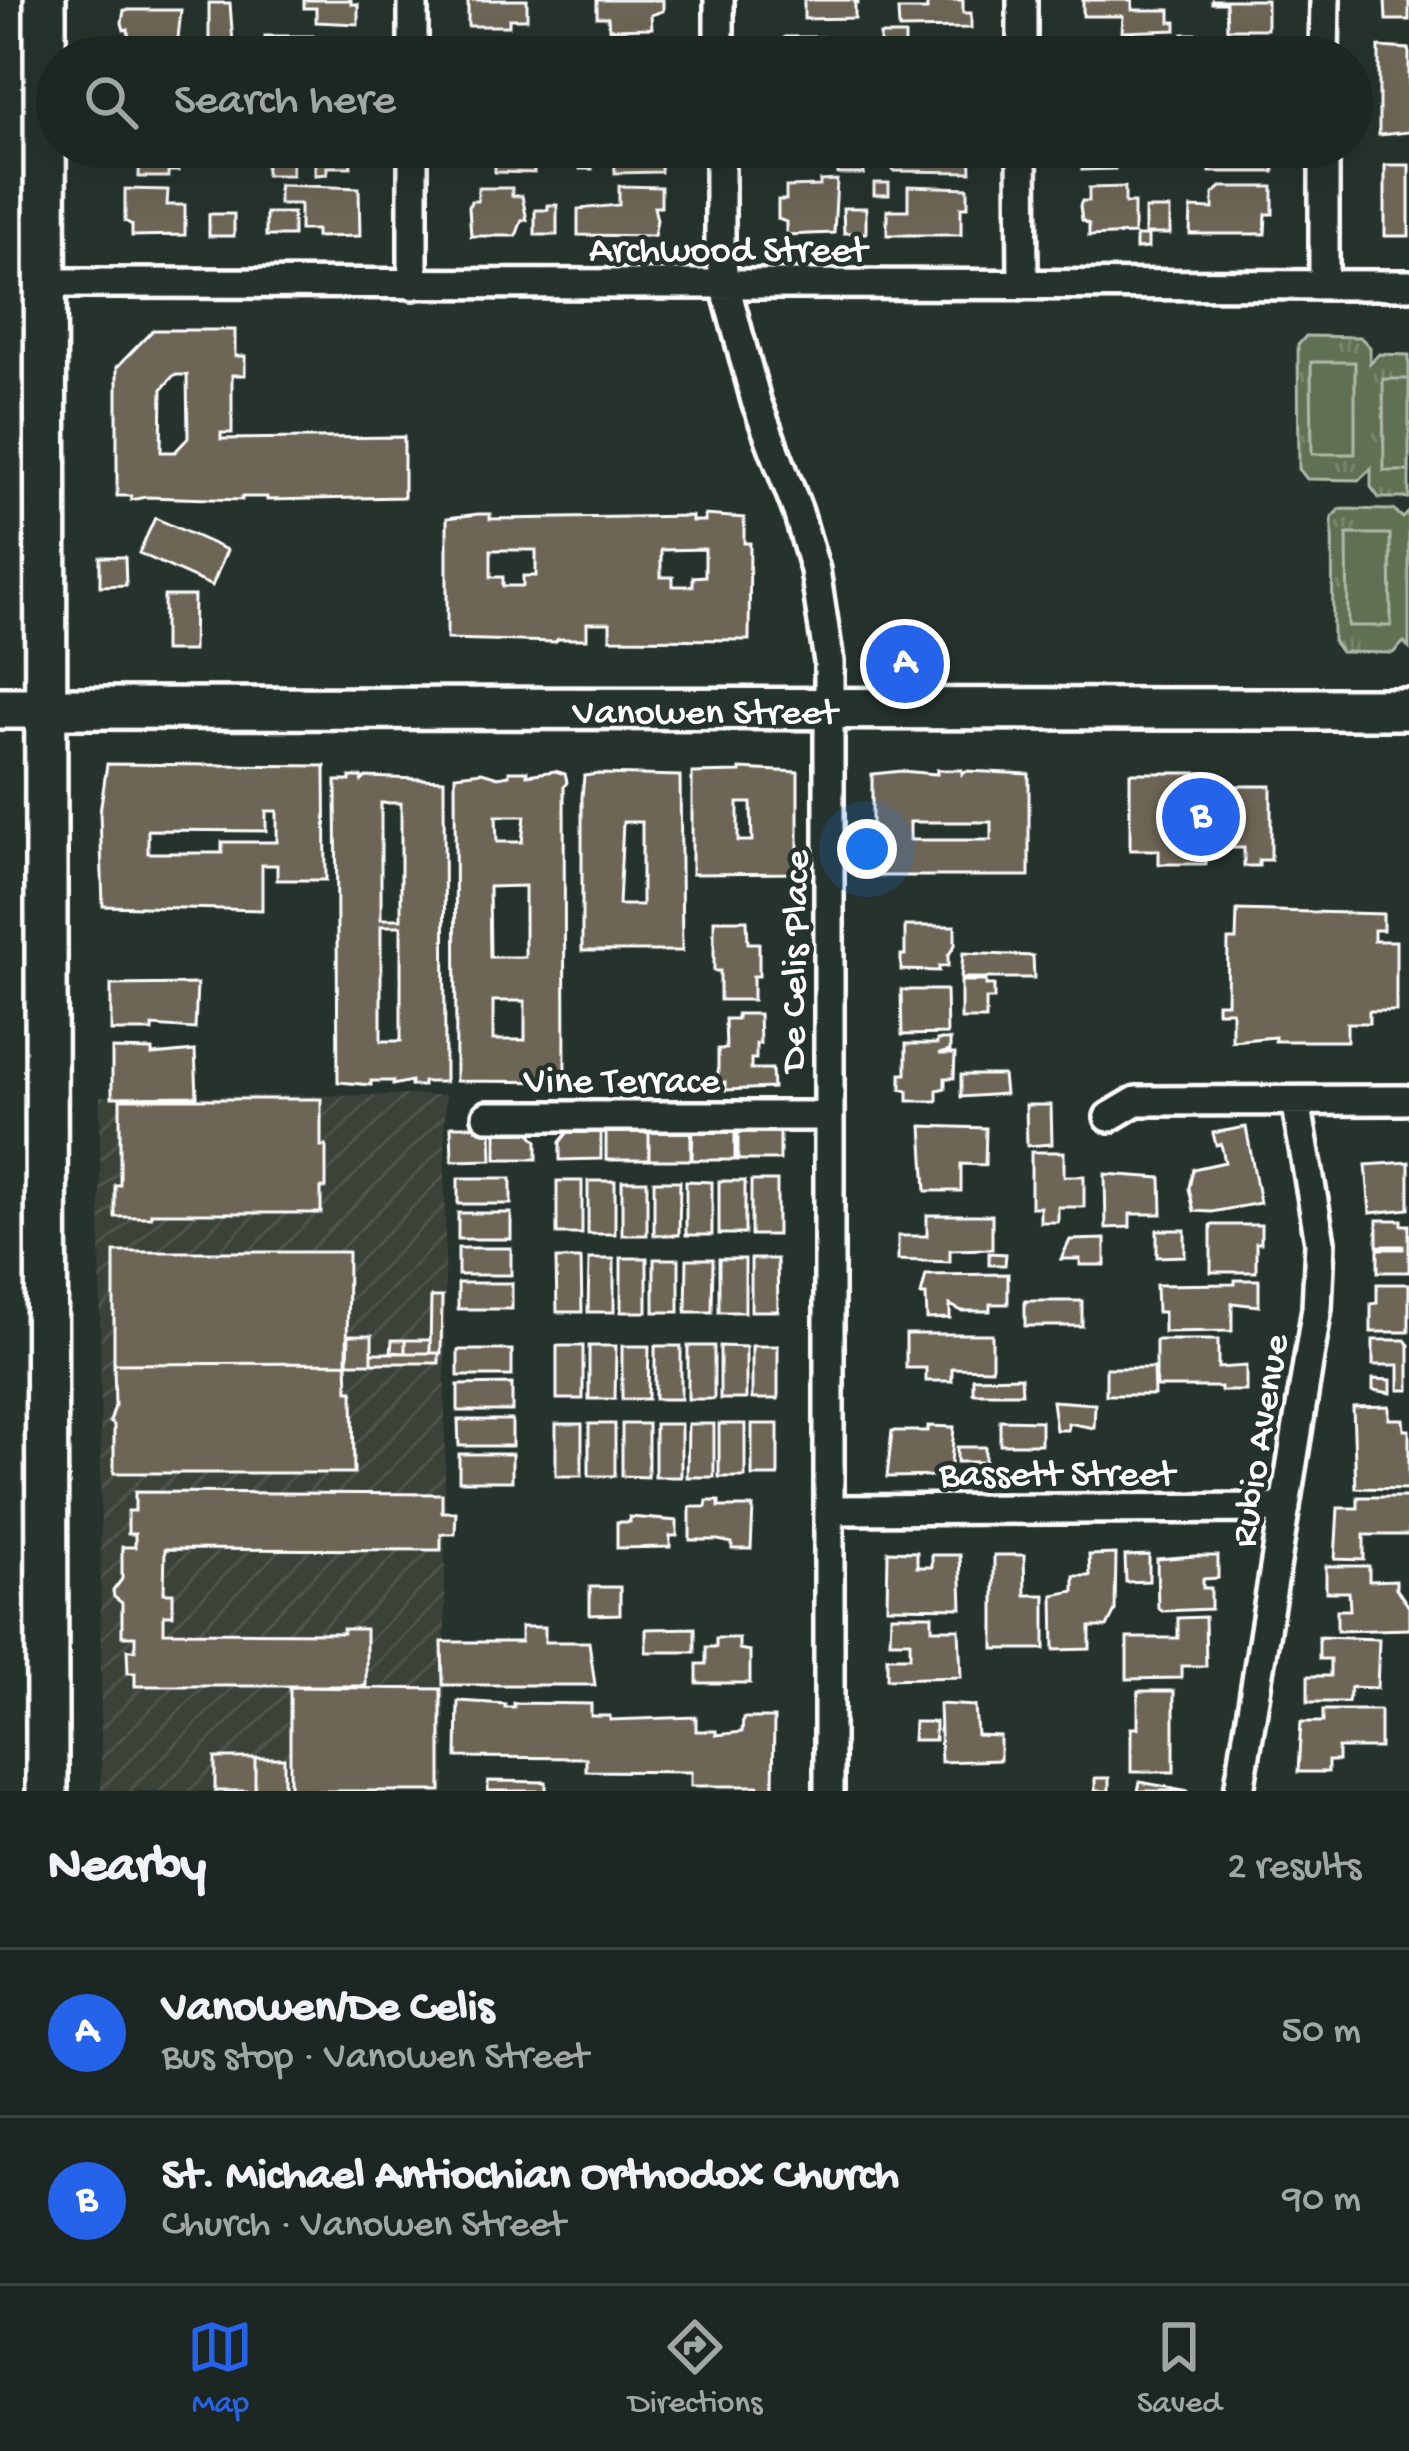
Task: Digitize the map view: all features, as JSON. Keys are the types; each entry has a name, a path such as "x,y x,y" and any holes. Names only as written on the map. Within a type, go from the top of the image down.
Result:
{"main road":[{"path":"45,0 45,36"},
{"path":"46,168 47,1791"},
{"name":"Vanowen Street","path":"0,708 1409,709"}],"street":[{"path":"413,0 413,36"},
{"path":"719,0 719,36"},
{"path":"1022,0 1022,36"},
{"path":"1324,0 1324,36"},
{"path":"413,168 413,285"},
{"name":"De Celis Place","path":"720,168 725,285 756,401 815,570 829,662 829,1791"},
{"path":"1022,168 1023,285"},
{"path":"1324,168 1324,285"},
{"name":"Archwood Street","path":"47,283 1409,285"},
{"path":"1109,1117 1136,1101 1405,1100"},
{"name":"Rubio Avenue","path":"1239,1791 1317,1307 1320,1242 1296,1101"},
{"name":"Vine Terrace","path":"487,1116 829,1116"},
{"name":"Bassett Street","path":"829,1510 1285,1508"}],"shaded area":[{"path":"445,1095 445,1791 101,1791 100,1096"}],"green space":[{"path":"1306,336 1360,337 1370,347 1370,363 1379,354 1409,355 1409,498 1379,498 1371,487 1371,469 1359,480 1307,479 1299,469 1298,345"},
{"path":"1311,362 1355,362 1355,454 1312,454"},
{"path":"1383,379 1409,379 1409,471 1384,471"},
{"path":"1340,509 1394,510 1403,518 1409,512 1409,648 1404,642 1393,653 1341,652 1333,641 1332,518"},
{"path":"1347,534 1390,534 1391,626 1348,626"}],"building":[{"path":"304,0 351,0 358,4 358,24 316,22 316,8 304,8"},
{"path":"468,0 527,0 527,19 509,19 509,26 468,26"},
{"path":"597,0 663,0 663,11 651,15 652,28 609,29 608,17 597,17"},
{"path":"804,0 858,0 855,18 804,19"},
{"path":"920,0 963,0 963,13 971,13 971,28 899,29 898,10 927,10 927,2"},
{"path":"1083,0 1132,0 1132,10 1170,10 1176,30 1122,32 1123,16 1083,16"},
{"path":"1212,0 1267,0 1267,29 1227,29 1226,3"},
{"path":"1385,0 1409,0 1409,20 1386,20"},
{"path":"209,3 230,3 232,36 209,36"},
{"path":"124,10 181,10 178,36 128,36 122,23"},
{"path":"1379,47 1409,49 1409,132 1379,135"},
{"path":"1385,165 1409,165 1409,236 1385,236"},
{"path":"139,168 178,168 168,171 168,177 139,177"},
{"path":"266,168 292,168 292,175 266,175"},
{"path":"495,168 534,168 534,173 495,172"},
{"path":"615,168 661,168 661,172 615,173"},
{"path":"838,168 864,168 864,174 838,174"},
{"path":"971,168 971,172 893,171"},
{"path":"1210,168 1274,168 1274,172 1210,172"},
{"path":"837,180 834,233 786,235 786,222 778,219 778,200 786,200 786,187 820,186 820,181"},
{"path":"874,183 889,183 889,195 874,195"},
{"path":"279,185 359,188 360,236 316,237 316,230 300,230 300,204 279,204"},
{"path":"619,186 661,187 661,207 654,207 654,236 578,235 578,209 619,205"},
{"path":"908,186 968,188 968,207 961,207 961,235 887,235 887,210 908,210"},
{"path":"1125,187 1125,203 1134,203 1134,234 1089,236 1080,206 1089,201 1089,188"},
{"path":"1221,187 1273,187 1273,214 1266,214 1265,234 1190,234 1191,208 1213,209 1213,194"},
{"path":"478,188 512,188 512,196 522,196 527,220 522,220 516,236 471,236 469,207 471,201 478,201"},
{"path":"125,189 168,190 167,205 185,205 185,235 132,236 132,225 125,221"},
{"path":"548,205 557,205 557,235 535,235 535,210 548,210"},
{"path":"843,208 866,208 866,233 844,233"},
{"path":"1145,209 1170,209 1170,234 1145,234"},
{"path":"266,213 293,213 293,236 266,236"},
{"path":"209,214 234,214 234,236 209,236"},
{"path":"1136,236 1148,236 1148,248 1136,249"},
{"path":"153,330 235,330 235,356 245,356 245,375 232,375 232,433 221,433 221,439 404,437 404,497 131,500 131,496 117,496 117,367","holes":["174,375 187,375 188,438 175,452 161,452 162,389"]},
{"path":"490,514 490,519 744,518 744,543 750,543 749,640 610,639 610,623 587,623 587,639 447,639 447,518","holes":["705,549 705,576 693,577 693,586 673,586 673,577 661,577 661,550","491,550 536,550 536,576 523,576 523,586 503,586 503,577 491,577"]},
{"path":"155,518 227,550 212,586 139,553"},
{"path":"100,557 125,557 126,585 100,586"},
{"path":"164,596 194,596 193,651 164,651"},
{"path":"107,764 325,766 326,880 277,880 277,865 262,865 262,910 103,906 100,812","holes":["266,811 277,811 277,842 222,842 222,853 148,853 148,830 266,831"]},
{"path":"937,770 962,770 962,774 1029,774 1029,876 872,876 872,774 937,774","holes":["910,822 991,822 991,840 910,840"]},
{"path":"509,771 527,771 527,775 555,771 565,774 567,782 565,1082 456,1081 455,775 509,775","holes":["496,816 525,816 522,842 497,842","525,886 525,957 490,957 489,887","493,1001 525,1001 525,1040 493,1040"]},
{"path":"798,772 798,873 692,874 692,773","holes":["738,803 751,803 752,841 738,841"]},
{"path":"1130,773 1212,773 1212,786 1271,786 1271,860 1244,866 1244,848 1206,848 1206,864 1159,864 1159,850 1130,850"},
{"path":"584,776 680,776 682,951 582,951","holes":["623,822 642,822 642,905 619,905"]},
{"path":"350,777 362,777 362,781 366,777 444,780 445,1082 411,1086 411,1081 393,1085 393,1081 338,1082 336,781 350,781","holes":["381,803 401,803 401,919 381,919","381,926 401,926 401,1041 381,1041"]},
{"path":"1237,910 1383,914 1383,930 1374,930 1374,941 1396,941 1396,1011 1369,1011 1369,1023 1347,1023 1347,1041 1275,1041 1275,1037 1232,1041 1232,1011 1217,1011 1217,1003 1227,1003 1228,940 1236,940"},
{"path":"714,920 747,920 748,943 759,943 753,1000 720,1000 720,971 714,971"},
{"path":"905,926 955,926 948,966 939,966 939,971 901,970"},
{"path":"963,953 1033,956 1034,978 961,978"},
{"path":"961,981 994,985 994,999 986,999 986,1019 961,1019"},
{"path":"197,984 195,1029 152,1026 152,1031 111,1031 111,985"},
{"path":"901,990 946,990 947,1034 902,1035"},
{"path":"737,1014 759,1014 760,1044 756,1044 751,1069 772,1069 773,1088 725,1090 725,1082 718,1082 718,1049 726,1049 725,1019 737,1019"},
{"path":"937,1040 950,1040 950,1051 939,1054 955,1054 954,1078 945,1078 945,1088 937,1090 937,1101 908,1101 908,1091 901,1089 906,1044 937,1044"},
{"path":"112,1049 152,1050 152,1055 195,1051 197,1096 112,1097"},
{"path":"961,1075 1003,1075 1005,1094 961,1097"},
{"path":"120,1099 321,1099 326,1188 321,1188 321,1213 115,1217 115,1185 120,1185"},
{"path":"1026,1105 1051,1105 1052,1144 1027,1146"},
{"path":"451,1126 491,1126 492,1160 452,1161"},
{"path":"496,1126 524,1126 537,1141 537,1159 496,1159"},
{"path":"601,1126 601,1159 560,1160 560,1142 572,1127"},
{"path":"606,1126 649,1126 649,1160 606,1160"},
{"path":"649,1126 691,1126 691,1160 649,1160"},
{"path":"693,1126 735,1126 735,1160 692,1160"},
{"path":"738,1126 780,1126 780,1160 738,1160"},
{"path":"922,1126 986,1128 985,1165 961,1164 961,1191 926,1191"},
{"path":"1246,1127 1260,1203 1194,1211 1189,1188 1193,1169 1225,1162 1213,1133"},
{"path":"1031,1152 1064,1152 1064,1176 1084,1176 1084,1207 1058,1207 1058,1222 1040,1222 1040,1207 1031,1207"},
{"path":"1409,1162 1409,1209 1370,1213 1366,1165"},
{"path":"1105,1174 1161,1178 1162,1214 1130,1214 1130,1227 1106,1228"},
{"path":"458,1178 511,1178 511,1204 458,1204"},
{"path":"557,1181 582,1181 582,1234 557,1234"},
{"path":"588,1181 615,1181 615,1234 588,1234"},
{"path":"622,1181 647,1181 647,1235 622,1235"},
{"path":"654,1181 680,1181 679,1235 654,1235"},
{"path":"686,1181 712,1182 712,1235 686,1235"},
{"path":"719,1181 745,1181 745,1234 719,1234"},
{"path":"751,1181 777,1181 777,1235 751,1235"},
{"path":"458,1213 511,1213 511,1239 458,1239"},
{"path":"927,1215 992,1215 992,1249 950,1250 950,1262 898,1260 898,1236 927,1236"},
{"path":"1377,1220 1402,1220 1402,1225 1409,1225 1409,1272 1378,1272 1378,1249 1403,1246 1377,1246"},
{"path":"1211,1225 1261,1225 1256,1272 1211,1272"},
{"path":"1157,1230 1185,1230 1185,1256 1157,1257"},
{"path":"1105,1239 1105,1265 1061,1259 1070,1240"},
{"path":"458,1248 511,1248 511,1275 458,1275"},
{"path":"114,1252 348,1252 347,1363 114,1364"},
{"path":"989,1253 1006,1254 1005,1265 989,1265"},
{"path":"621,1258 647,1258 647,1312 621,1312"},
{"path":"556,1259 581,1259 582,1312 557,1312"},
{"path":"589,1259 614,1259 614,1312 588,1312"},
{"path":"654,1259 679,1259 679,1312 654,1312"},
{"path":"687,1259 713,1259 712,1312 686,1312"},
{"path":"719,1259 745,1259 745,1312 719,1312"},
{"path":"751,1259 777,1259 778,1311 751,1311"},
{"path":"1008,1274 1008,1304 990,1304 990,1311 962,1311 950,1305 950,1318 927,1319 926,1295 921,1295 926,1275"},
{"path":"1235,1280 1259,1280 1259,1306 1232,1303 1232,1331 1164,1332 1156,1285 1235,1284"},
{"path":"458,1283 512,1283 512,1309 458,1309"},
{"path":"1377,1284 1409,1284 1409,1332 1371,1332"},
{"path":"431,1297 442,1297 441,1353 430,1353"},
{"path":"1025,1301 1082,1301 1082,1326 1025,1326"},
{"path":"906,1334 992,1334 992,1369 952,1368 952,1381 926,1381 926,1368 906,1368"},
{"path":"349,1335 372,1335 372,1363 348,1363"},
{"path":"392,1340 405,1340 405,1353 391,1352"},
{"path":"405,1340 430,1340 430,1353 405,1353"},
{"path":"1156,1340 1218,1340 1218,1368 1246,1366 1246,1391 1156,1387"},
{"path":"1373,1340 1405,1340 1409,1345 1409,1390 1399,1390 1399,1365 1373,1365"},
{"path":"557,1346 583,1346 583,1399 557,1399"},
{"path":"589,1346 616,1346 615,1399 589,1399"},
{"path":"622,1346 649,1346 648,1399 622,1399"},
{"path":"655,1346 681,1346 681,1399 655,1399"},
{"path":"688,1346 714,1346 714,1399 688,1399"},
{"path":"720,1346 746,1347 746,1399 720,1399"},
{"path":"752,1346 778,1346 778,1399 752,1399"},
{"path":"458,1350 512,1350 512,1376 458,1376"},
{"path":"372,1353 439,1353 439,1363 372,1363"},
{"path":"347,1363 348,1391 353,1391 354,1473 114,1473 114,1425 110,1422 115,1406 114,1364"},
{"path":"1106,1368 1153,1368 1154,1395 1106,1395"},
{"path":"1021,1377 1022,1393 973,1393 973,1378"},
{"path":"1373,1379 1391,1380 1391,1393 1373,1390"},
{"path":"512,1384 512,1411 458,1411 458,1385"},
{"path":"1052,1401 1095,1404 1094,1428 1068,1423 1068,1430 1056,1430"},
{"path":"1389,1406 1389,1419 1403,1419 1404,1430 1409,1430 1409,1489 1356,1488 1353,1407"},
{"path":"458,1420 512,1420 512,1446 459,1446"},
{"path":"1000,1420 1041,1421 1041,1444 1000,1444"},
{"path":"556,1424 582,1424 582,1476 556,1476"},
{"path":"589,1424 615,1424 615,1476 589,1476"},
{"path":"622,1424 648,1424 648,1477 622,1476"},
{"path":"655,1424 681,1424 681,1477 655,1477"},
{"path":"688,1424 714,1424 714,1477 687,1477"},
{"path":"719,1424 745,1424 745,1477 719,1477"},
{"path":"752,1424 778,1424 778,1476 752,1476"},
{"path":"928,1426 954,1427 950,1476 887,1477 892,1431 928,1431"},
{"path":"957,1447 985,1447 985,1462 957,1462"},
{"path":"459,1454 512,1454 512,1481 459,1481"},
{"path":"135,1492 442,1494 442,1512 456,1512 455,1534 441,1534 441,1550 165,1549 164,1593 173,1593 173,1615 164,1615 164,1632 343,1633 343,1629 366,1629 366,1686 135,1686 135,1673 128,1673 127,1650 135,1650 135,1636 122,1636 122,1603 113,1591 122,1579 122,1547 135,1547 135,1534 128,1534 128,1511 135,1511"},
{"path":"1358,1497 1409,1497 1409,1535 1364,1535 1364,1560 1335,1559 1338,1508 1358,1508"},
{"path":"707,1501 719,1501 719,1507 753,1507 751,1549 732,1549 732,1543 718,1540 690,1540 690,1507 706,1507"},
{"path":"630,1517 677,1521 677,1536 670,1536 670,1547 617,1548 617,1522 630,1522"},
{"path":"888,1551 917,1552 917,1567 932,1567 932,1555 960,1555 962,1608 887,1607"},
{"path":"1116,1554 1115,1611 1107,1627 1090,1627 1090,1649 1054,1650 1053,1595 1074,1591 1074,1576 1090,1576 1089,1555"},
{"path":"994,1555 1024,1555 1025,1595 1045,1595 1045,1649 994,1649"},
{"path":"1149,1555 1149,1581 1126,1582 1125,1556"},
{"path":"1218,1556 1218,1578 1203,1579 1203,1588 1211,1588 1211,1609 1162,1611 1158,1608 1157,1559"},
{"path":"1326,1566 1369,1566 1369,1581 1396,1580 1409,1607 1409,1629 1337,1631 1337,1610 1350,1610 1349,1592 1326,1592"},
{"path":"590,1587 620,1587 620,1614 590,1615"},
{"path":"891,1615 932,1615 932,1629 959,1629 961,1677 887,1679 887,1657 910,1657 910,1641 890,1641"},
{"path":"1205,1617 1206,1666 1181,1666 1181,1678 1127,1679 1127,1638 1178,1638 1178,1618"},
{"path":"521,1627 545,1627 545,1642 589,1642 595,1685 443,1685 442,1642 521,1642"},
{"path":"695,1628 695,1652 646,1652 646,1629"},
{"path":"1319,1637 1379,1639 1377,1688 1351,1687 1348,1702 1308,1702 1308,1676 1330,1676 1330,1659 1319,1659"},
{"path":"716,1638 739,1638 739,1649 750,1651 750,1683 697,1683 697,1664 706,1664 706,1647 716,1647"},
{"path":"290,1687 441,1689 441,1791 290,1791"},
{"path":"1138,1691 1174,1691 1174,1772 1131,1772 1131,1728 1138,1728"},
{"path":"458,1701 505,1707 514,1707 514,1703 591,1704 591,1716 610,1716 610,1720 696,1717 696,1731 716,1731 716,1735 742,1732 743,1718 774,1718 773,1791 758,1791 758,1786 691,1786 691,1772 586,1771 586,1758 457,1757"},
{"path":"939,1704 975,1706 977,1735 1000,1736 1000,1760 941,1762"},
{"path":"1323,1710 1380,1710 1380,1748 1338,1748 1338,1761 1328,1761 1328,1772 1298,1772 1301,1722 1323,1722"},
{"path":"914,1722 935,1722 935,1740 913,1740"},
{"path":"215,1758 255,1758 255,1791 215,1791"},
{"path":"255,1758 284,1758 284,1791 255,1791"},
{"path":"1095,1778 1109,1778 1109,1791 1095,1791"},
{"path":"488,1781 546,1782 546,1791 488,1791"},
{"path":"1140,1782 1189,1791 1138,1791"}],"place":[{"name":"Vanowen/De Celis","path":"905,664"},
{"name":"St. Michael Antiochian Orthodox Church","path":"1201,817"}]}
